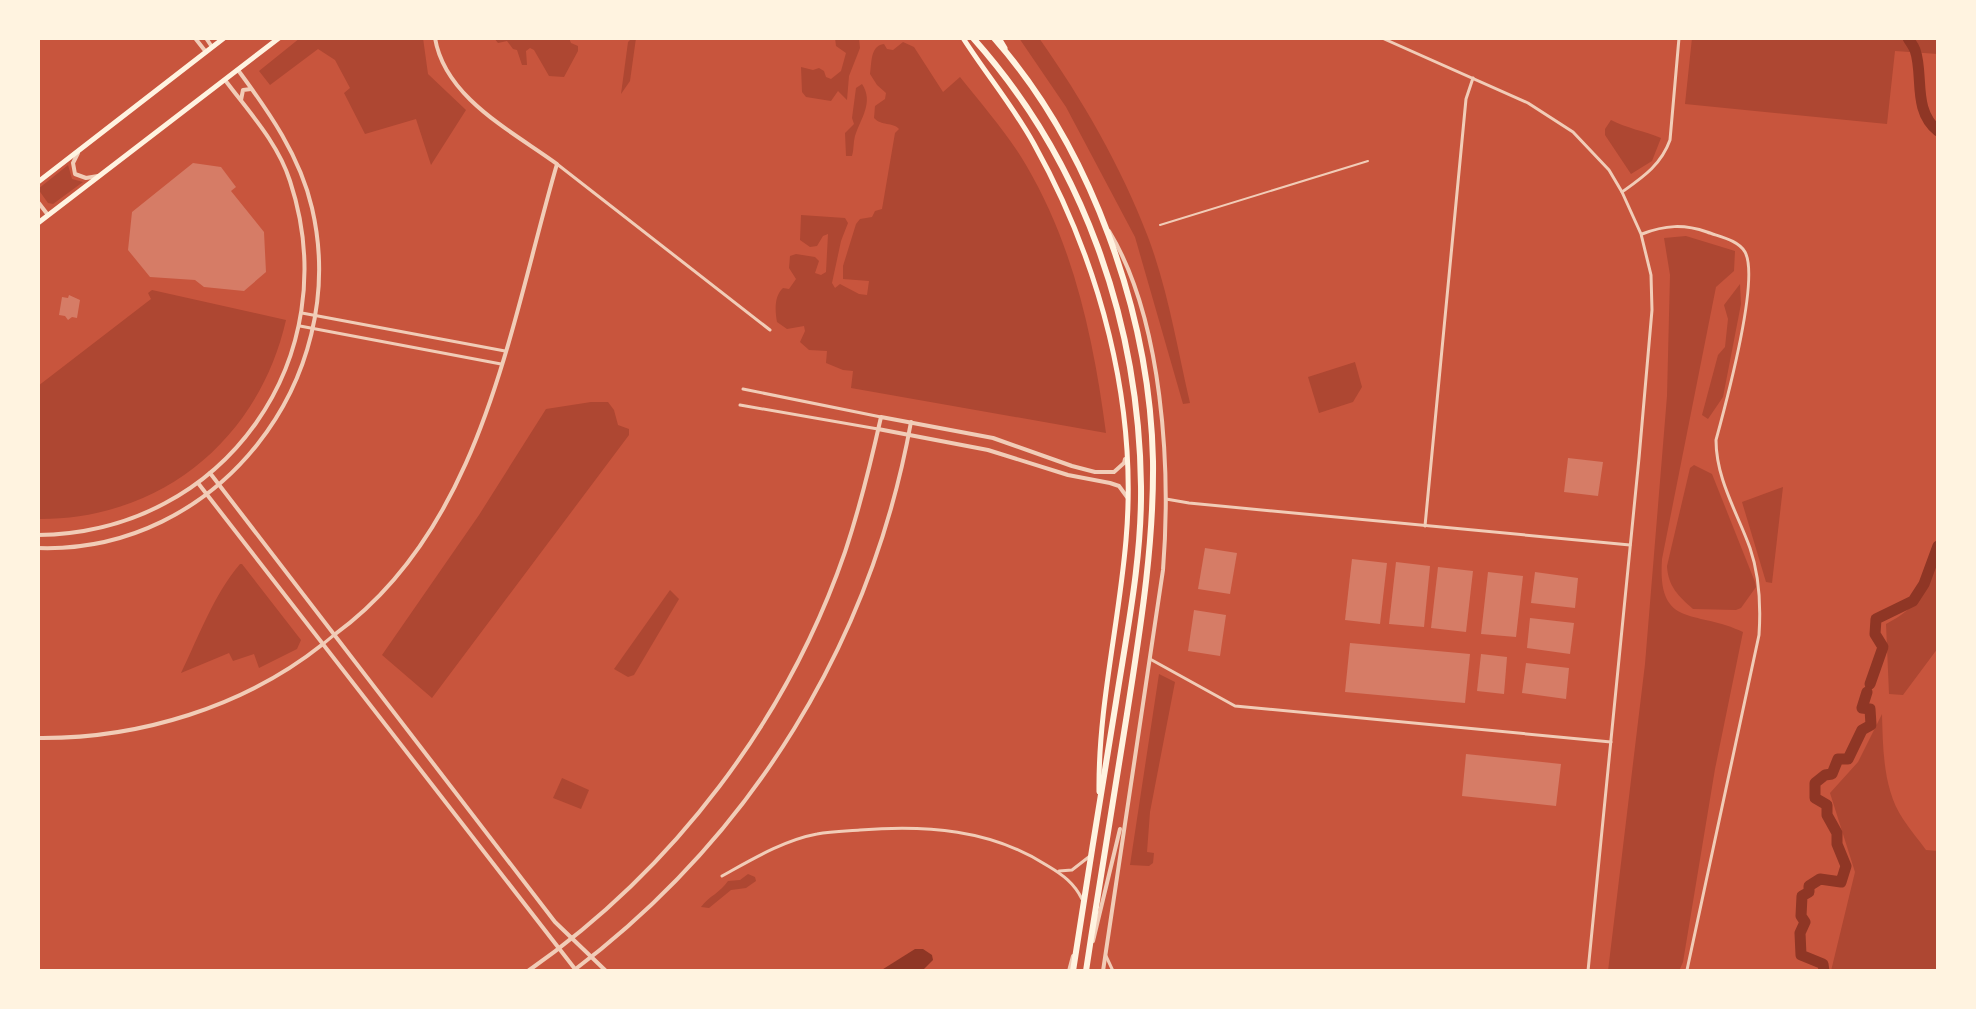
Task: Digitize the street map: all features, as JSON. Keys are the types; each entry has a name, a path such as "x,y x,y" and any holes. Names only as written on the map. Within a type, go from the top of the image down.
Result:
{"highway":[{"path":"973,38 1029,109 1076,192 1105,265 1118,310 1135,394 1141,488 1135,575 1071,971"},
{"path":"996,38 1064,139 1102,219 1119,265 1136,329 1150,416 1152,506 1140,633 1086,969"}],"main road":[{"path":"38,182 224,38"},
{"path":"38,223 279,38"},
{"path":"960,38 1015,112 1067,211 1107,325 1120,387 1128,498 1120,590 1099,750 1099,805"}],"street":[{"path":"195,38 206,52"},
{"path":"206,38 212,47"},
{"path":"435,38 437,52 446,70 469,99 770,330"},
{"path":"1382,38 1528,103 1561,123 1600,161 1622,192 1641,234 1651,275 1652,310 1588,971"},
{"path":"1622,192 1658,165 1670,140 1679,38"},
{"path":"38,548 85,545 113,539 174,514 218,484 258,446 285,406 309,348 316,316 319,264 312,207 287,143 238,70"},
{"path":"1425,526 1466,99 1473,78"},
{"path":"38,535 75,533 122,522 184,493 230,455 254,427 273,399 288,366 300,326 306,275 305,243 298,208 283,163 225,80"},
{"path":"242,103 240,97 243,90 253,90"},
{"path":"82,148 73,163 75,174 86,178 102,174"},
{"path":"38,738 79,737 195,714 272,679 360,615 399,573 446,507 468,462 505,351 557,164"},
{"path":"38,202 48,215"},
{"path":"1102,219 1132,274 1150,347 1161,424 1166,499 1163,570 1103,971"},
{"path":"1641,234 1672,225 1691,226 1727,239 1746,255 1747,303 1716,440 1716,460 1758,577 1761,608 1759,635 1687,970"},
{"path":"302,313 505,351"},
{"path":"300,326 501,364"},
{"path":"743,389 993,438 1095,472 1114,472 1124,463 1127,451"},
{"path":"740,405 988,450 1068,475 1119,486 1128,498"},
{"path":"528,971 571,940 666,851 724,783 777,701 805,649 844,553 881,417"},
{"path":"198,483 575,970 636,920 688,870 750,796 802,716 858,606 886,530 911,422"},
{"path":"230,455 228,463 238,465"},
{"path":"210,473 555,922 606,971"},
{"path":"1166,499 1630,545"},
{"path":"1150,659 1235,706 1611,742"},
{"path":"1086,969 1126,808"},
{"path":"722,876 749,861 817,834 914,827 945,829 1005,843 1027,852 1070,881 1084,903"},
{"path":"1055,870 1072,870 1092,854"},
{"path":"1106,956 1113,971"}],"lane":[{"path":"1160,225 1368,161"}],"shaded area":[{"path":"300,38 423,38 428,74 466,110 431,165 416,119 365,134 344,93 350,88 335,60 318,49 270,85 259,71"},
{"path":"494,38 569,38 571,43 578,46 578,51 564,77 549,76 534,50 530,48 526,51 527,65 522,65 517,50 507,41 498,43"},
{"path":"636,38 630,81 621,94 628,42"},
{"path":"835,38 859,38 860,48 849,76 847,100 838,91 831,101 806,97 802,92 801,67 819,68 831,79 841,71 846,53 836,46"},
{"path":"1019,38 1039,38 1085,109 1126,185 1161,277 1190,403 1183,404 1135,237 1066,107"},
{"path":"1692,38 1938,38 1938,54 1895,51 1887,124 1685,104"},
{"path":"903,42 914,47 943,92 960,77 1011,142 1043,196 1080,295 1106,433 851,388 853,371 826,363 827,351 809,350 800,342 804,326 787,329 777,322 778,295 783,288 789,289 796,279 789,268 790,256 815,257 819,261 815,273 821,275 826,272 828,234 817,246 810,247 800,240 801,215 845,218 848,223 832,283 835,288 840,284 867,295 869,281 843,279 843,266 856,224 882,209 895,133 899,129 874,118 875,106 885,99 886,93 870,74 874,51 879,45 884,44 887,49 893,50"},
{"path":"862,84 867,104 855,136 852,156 846,156 845,133 854,124 856,88"},
{"path":"1611,120 1661,138 1652,161 1631,174 1605,135"},
{"path":"68,165 72,179 83,182 53,204 48,203 38,189"},
{"path":"1686,236 1735,251 1734,271 1716,287 1662,559 1662,582 1666,597 1683,614 1743,632 1715,769 1683,962 1679,971 1608,971 1645,664 1667,396 1670,275 1664,238"},
{"path":"1740,284 1741,304 1723,397 1708,419 1702,415 1718,355 1725,347 1728,319 1724,305"},
{"path":"152,290 286,320 273,363 253,401 228,436 198,464 163,488 125,505 83,516 38,519 38,386 151,299 148,293"},
{"path":"1355,362 1362,387 1353,402 1319,413 1308,377"},
{"path":"608,402 618,425 629,429 629,435 432,698 382,655 479,515 546,409"},
{"path":"1694,465 1712,474 1755,582 1756,587 1741,608 1736,610 1693,609 1678,595 1669,579 1667,566 1690,468"},
{"path":"1783,487 1772,583 1766,582 1742,502"},
{"path":"1938,559 1938,648 1903,695 1889,694 1886,624 1913,604"},
{"path":"240,564 301,640 297,649 259,668 254,654 233,661 229,653 181,673 214,603"},
{"path":"670,590 679,599 634,675 628,677 614,669"},
{"path":"1159,674 1175,682 1150,812 1147,852 1154,853 1153,863 1149,866 1130,865"},
{"path":"1882,714 1885,768 1891,795 1926,850 1938,851 1938,971 1831,971 1855,872 1830,793 1858,762"},
{"path":"562,778 589,790 581,809 553,798"},
{"path":"748,874 756,881 746,888 731,890 709,908 701,907 728,881 740,880"},
{"path":"915,949 923,949 932,955 933,960 922,971 880,971"}],"building":[{"path":"193,163 221,167 236,187 231,191 264,232 266,272 244,291 204,287 195,280 150,277 128,250 132,212"},
{"path":"69,295 80,300 77,318 68,320 59,315 62,297 68,298"},
{"path":"1568,458 1603,462 1598,496 1564,492"},
{"path":"1205,548 1237,553 1230,594 1198,589"},
{"path":"1352,559 1387,563 1380,624 1345,620"},
{"path":"1396,562 1430,566 1424,627 1389,624"},
{"path":"1438,567 1473,571 1466,632 1431,628"},
{"path":"1488,572 1523,576 1516,637 1481,634"},
{"path":"1535,572 1578,578 1575,608 1531,603"},
{"path":"1194,610 1226,615 1220,656 1188,651"},
{"path":"1530,618 1574,623 1570,654 1527,648"},
{"path":"1350,643 1470,654 1465,703 1345,692"},
{"path":"1481,654 1507,657 1504,694 1477,691"},
{"path":"1526,663 1569,668 1566,699 1522,693"},
{"path":"1466,754 1561,764 1556,806 1462,796"}],"waterway":[{"path":"1908,38 1918,60 1925,113 1938,131"},
{"path":"1870,684 1883,647 1875,634 1876,619 1913,601 1924,584 1938,546"},
{"path":"1824,971 1823,964 1801,955 1800,933 1805,922 1801,916 1802,896 1809,892 1809,886 1820,879 1841,882 1846,866 1837,844 1837,833 1827,815 1827,805 1815,798 1815,783 1832,774 1838,759 1848,759 1862,730 1871,725 1870,709 1862,708 1867,692"}]}
